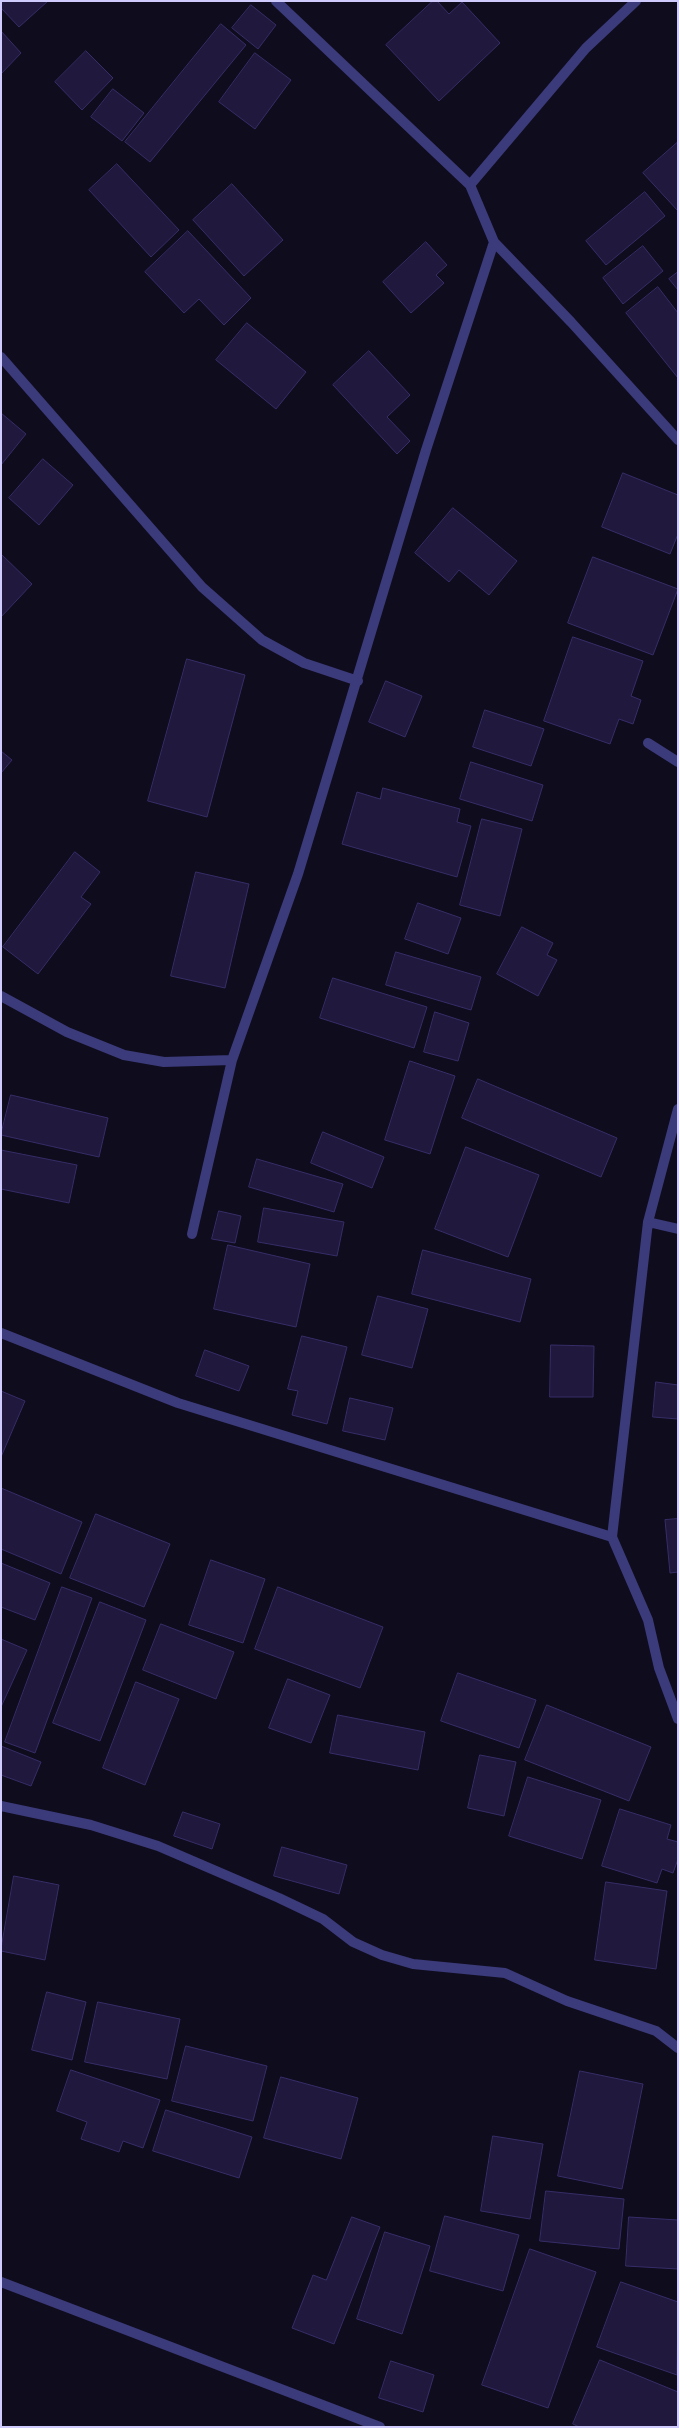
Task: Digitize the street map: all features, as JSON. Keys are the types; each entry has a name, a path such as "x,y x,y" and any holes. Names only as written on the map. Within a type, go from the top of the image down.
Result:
{"street":[{"path":"276,1 470,185 494,242 571,322 678,440"},
{"path":"470,185 586,48 636,1"},
{"path":"192,1234 232,1060 298,874 358,681 426,450 494,242"},
{"path":"1,357 202,587 262,640 304,663 358,681"},
{"path":"648,743 678,762"},
{"path":"1,996 68,1032 124,1055 164,1062 232,1060"},
{"path":"678,1109 648,1222 612,1537 648,1620 659,1668 678,1719"},
{"path":"648,1222 678,1229"},
{"path":"1,1333 178,1403 612,1537"},
{"path":"1,1806 91,1825 158,1846 279,1898 323,1919 353,1942 382,1955 413,1964 506,1973 567,2001 656,2031 678,2048"},
{"path":"1,2282 380,2427"}],"building":[{"path":"1,1 48,1 19,27 1,8"},
{"path":"433,1 437,1 449,14 462,2 500,43 439,101 386,45"},
{"path":"251,5 276,25 258,49 232,28"},
{"path":"221,24 246,45 150,162 125,142"},
{"path":"1,31 21,53 1,74"},
{"path":"86,51 113,78 82,110 55,82"},
{"path":"255,53 291,80 255,129 219,102"},
{"path":"113,89 144,113 122,141 91,117"},
{"path":"678,142 678,211 643,173"},
{"path":"117,164 179,230 151,257 89,190"},
{"path":"232,184 283,240 244,276 193,220"},
{"path":"645,192 665,216 606,265 586,241"},
{"path":"188,231 251,298 224,325 199,299 184,313 145,272"},
{"path":"426,242 447,265 436,275 444,283 411,313 383,282"},
{"path":"643,246 663,271 623,304 603,278"},
{"path":"678,272 678,290 669,279"},
{"path":"658,287 678,313 678,378 626,313"},
{"path":"247,323 306,372 276,409 216,360"},
{"path":"369,351 410,395 387,417 410,441 397,454 333,385"},
{"path":"1,413 26,434 1,465"},
{"path":"43,459 73,485 39,525 9,498"},
{"path":"623,473 678,495 678,534 670,554 602,527"},
{"path":"453,508 517,561 489,595 459,570 449,582 415,553"},
{"path":"1,554 32,584 1,617"},
{"path":"593,557 678,589 653,655 568,623"},
{"path":"573,637 643,661 631,696 641,700 633,724 619,719 610,744 544,721"},
{"path":"187,659 245,675 207,817 148,801"},
{"path":"386,681 422,696 405,737 369,722"},
{"path":"485,710 544,729 531,766 473,747"},
{"path":"1,751 12,760 1,773"},
{"path":"471,762 543,785 532,821 460,799"},
{"path":"383,788 460,809 457,822 471,826 457,877 342,844 357,792 380,799"},
{"path":"482,819 522,829 500,916 460,905"},
{"path":"75,852 100,872 81,897 91,904 38,974 3,947"},
{"path":"196,872 249,884 225,988 171,976"},
{"path":"418,903 461,918 448,954 405,939"},
{"path":"522,927 553,943 547,955 557,960 538,996 497,974"},
{"path":"396,952 481,977 471,1010 386,985"},
{"path":"333,978 427,1007 414,1048 320,1018"},
{"path":"435,1012 469,1023 458,1061 424,1052"},
{"path":"410,1061 455,1076 430,1154 385,1140"},
{"path":"478,1079 617,1138 601,1177 462,1118"},
{"path":"11,1095 108,1118 99,1157 1,1135"},
{"path":"323,1132 384,1157 372,1188 311,1163"},
{"path":"466,1147 539,1175 508,1257 435,1229"},
{"path":"1,1150 77,1165 69,1203 1,1189"},
{"path":"257,1159 343,1184 334,1212 249,1187"},
{"path":"264,1208 344,1222 337,1256 258,1242"},
{"path":"219,1211 241,1216 235,1243 212,1239"},
{"path":"228,1245 310,1264 296,1327 214,1309"},
{"path":"423,1250 531,1279 520,1322 412,1294"},
{"path":"378,1296 428,1309 412,1368 362,1355"},
{"path":"302,1336 347,1347 327,1424 292,1415 298,1391 288,1389"},
{"path":"551,1345 594,1346 593,1397 550,1397"},
{"path":"205,1350 249,1366 239,1391 196,1376"},
{"path":"656,1382 678,1385 678,1419 653,1417"},
{"path":"1,1391 25,1401 1,1457"},
{"path":"350,1398 393,1408 385,1440 343,1431"},
{"path":"1,1488 82,1522 61,1574 1,1549"},
{"path":"96,1514 170,1544 144,1607 70,1578"},
{"path":"678,1519 678,1572 670,1573 665,1520"},
{"path":"211,1560 265,1579 243,1643 189,1625"},
{"path":"1,1563 50,1583 35,1620 1,1607"},
{"path":"62,1587 92,1598 35,1753 5,1742"},
{"path":"278,1587 383,1627 360,1688 255,1649"},
{"path":"100,1602 146,1620 100,1741 53,1723"},
{"path":"161,1624 234,1652 216,1699 143,1670"},
{"path":"1,1639 27,1650 1,1707"},
{"path":"458,1673 536,1700 519,1748 441,1721"},
{"path":"288,1679 330,1695 311,1743 269,1728"},
{"path":"136,1682 179,1699 145,1785 103,1768"},
{"path":"547,1705 651,1747 629,1801 525,1760"},
{"path":"338,1715 425,1732 418,1770 330,1753"},
{"path":"1,1746 41,1762 31,1786 1,1775"},
{"path":"480,1755 516,1762 504,1816 468,1808"},
{"path":"528,1777 601,1800 582,1859 509,1836"},
{"path":"620,1809 671,1825 667,1839 678,1842 678,1859 673,1873 662,1869 657,1883 602,1866"},
{"path":"183,1812 220,1824 212,1849 174,1836"},
{"path":"282,1847 347,1865 339,1894 274,1876"},
{"path":"14,1876 59,1885 45,1960 1,1951"},
{"path":"606,1882 667,1891 656,1969 595,1960"},
{"path":"47,1992 86,2002 72,2060 32,2050"},
{"path":"98,2002 180,2019 167,2079 85,2062"},
{"path":"186,2046 267,2066 253,2121 172,2101"},
{"path":"71,2070 160,2100 143,2148 123,2141 119,2152 81,2139 87,2122 57,2111"},
{"path":"580,2071 643,2084 622,2189 558,2176"},
{"path":"281,2077 358,2098 341,2159 264,2138"},
{"path":"166,2110 252,2137 239,2178 153,2151"},
{"path":"493,2136 543,2144 530,2219 481,2211"},
{"path":"546,2191 624,2199 619,2249 540,2241"},
{"path":"445,2216 519,2235 503,2291 430,2271"},
{"path":"352,2217 380,2227 334,2344 292,2328 313,2275 326,2280"},
{"path":"629,2217 678,2220 678,2269 626,2266"},
{"path":"385,2232 430,2246 402,2334 357,2319"},
{"path":"530,2249 596,2272 548,2408 482,2385"},
{"path":"621,2282 678,2302 677,2375 597,2347"},
{"path":"600,2360 678,2392 678,2427 579,2427 573,2424"},
{"path":"391,2361 434,2375 423,2412 379,2398"}]}
